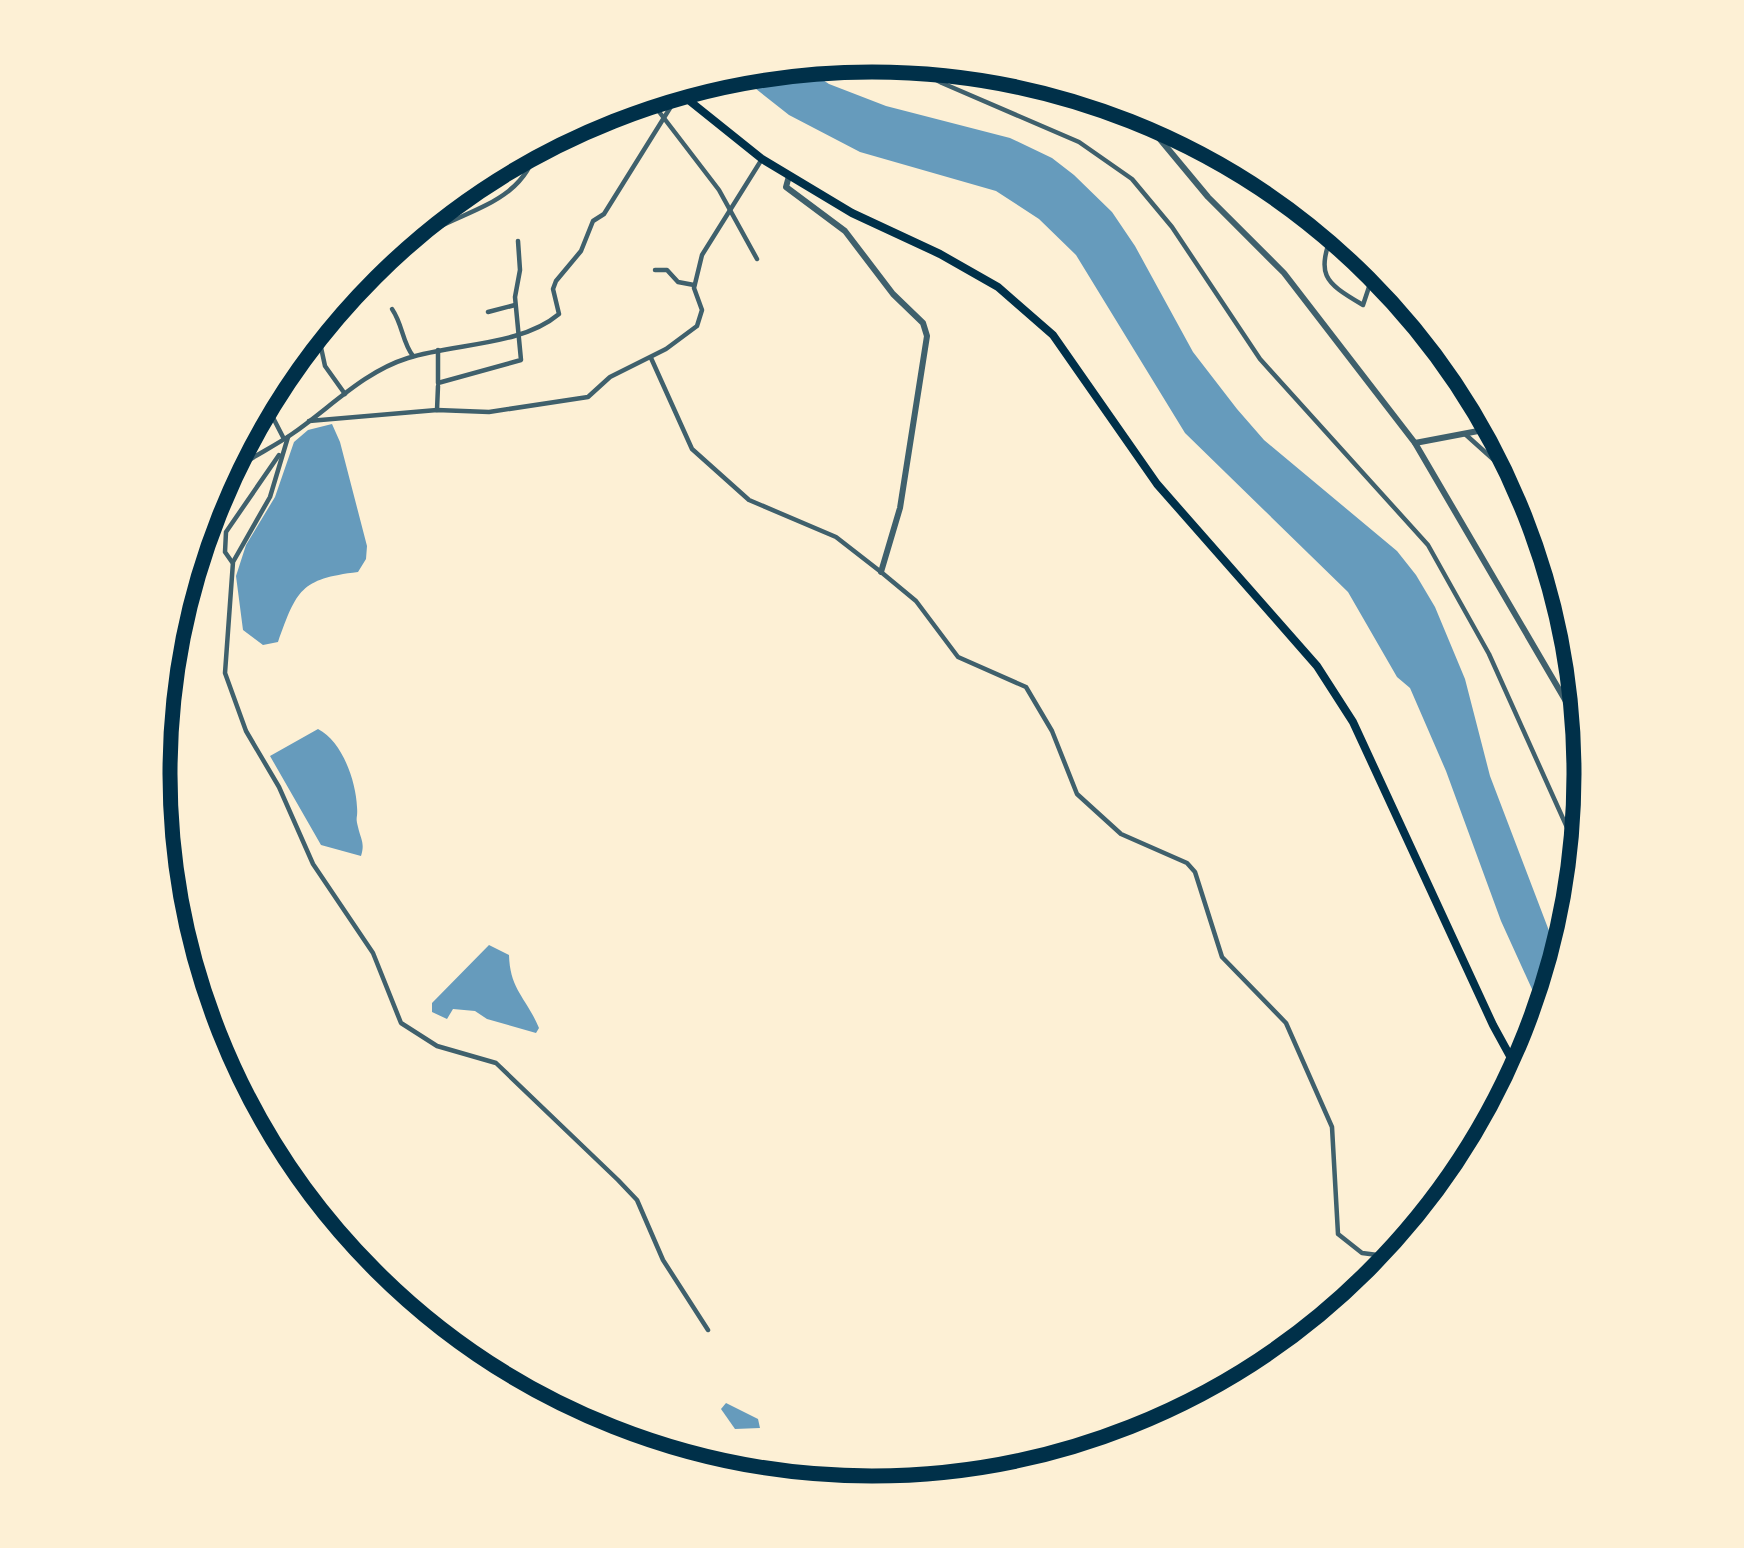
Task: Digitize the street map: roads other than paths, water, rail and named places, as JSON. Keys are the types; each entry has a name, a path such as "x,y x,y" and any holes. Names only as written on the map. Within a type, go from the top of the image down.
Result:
{"main road":[{"path":"686,97 788,176 998,287 1053,335 1157,484 1317,666 1353,722 1513,1061"}],"street":[{"path":"935,75 1079,142 1132,179 1172,227 1260,359 1428,545 1489,654 1571,835"},
{"path":"241,467 386,366 541,329 559,314 553,289 556,281 573,264 593,220 604,214 673,101"},
{"path":"655,106 731,211 757,259"},
{"path":"1153,130 1208,197 1284,273 1415,443 1570,709"},
{"path":"309,421 437,410 489,412 588,398 610,376 651,358 701,319 694,285 702,255 762,159"},
{"path":"416,241 505,196 531,161"},
{"path":"788,176 786,187 845,231 893,294 923,323 926,348 900,508 881,572"},
{"path":"439,383 521,360 515,304 518,241"},
{"path":"1330,242 1322,261 1327,277 1341,292 1363,305 1371,281"},
{"path":"655,270 667,270 678,282 694,285"},
{"path":"488,312 515,304"},
{"path":"392,309 400,321 405,347 413,356"},
{"path":"319,342 325,366 345,394"},
{"path":"437,410 438,350"},
{"path":"651,358 692,449 748,500 836,537 881,572 916,601 958,657 1032,693 1077,794 1130,839 1187,863 1195,872 1222,957 1286,1023 1332,1127 1339,1234 1362,1253 1382,1256"},
{"path":"271,412 286,438 270,497 233,562 225,673 228,689 313,864 373,952 401,1023 437,1046 496,1063 618,1180 637,1200 663,1260 708,1330"},
{"path":"1415,443 1484,430"},
{"path":"1465,434 1505,470"},
{"path":"233,562 224,552 226,532 283,451"}],"water":[{"path":"815,75 886,106 1010,138 1052,158 1112,212 1193,352 1237,409 1264,440 1397,551 1435,607 1465,679 1490,776 1553,942 1537,1000 1410,688 1397,677 1348,592 1185,433 1076,255 1039,219 996,191 860,152 789,115 748,83"},
{"path":"332,424 367,546 366,559 358,572 324,579 303,590 278,642 263,645 243,630 236,576 246,545 275,497 294,442 308,430"},
{"path":"318,729 341,752 351,774 361,856 321,845 270,756"},
{"path":"489,945 509,955 516,985 539,1028 536,1033 475,1011 453,1009 447,1019 432,1012 432,1003"},
{"path":"726,1403 758,1419 760,1428 735,1429 721,1409"}]}
